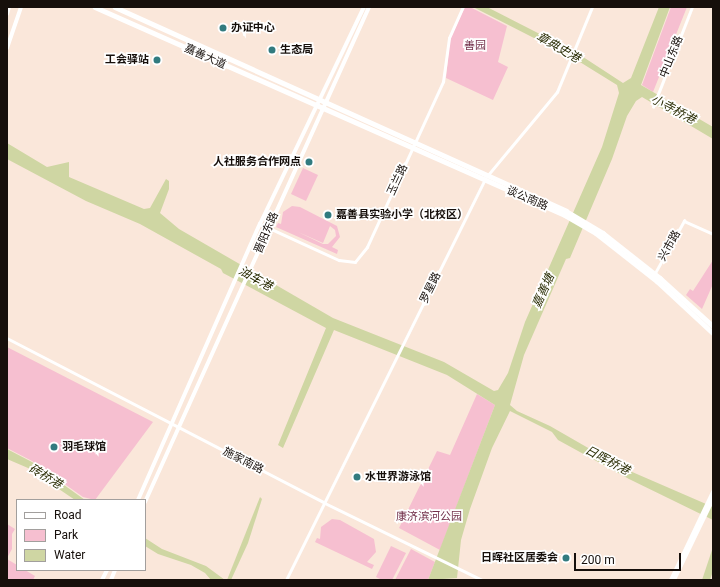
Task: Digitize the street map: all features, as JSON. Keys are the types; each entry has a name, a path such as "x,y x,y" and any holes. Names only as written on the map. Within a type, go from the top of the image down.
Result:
{"main road":[{"path":"7,14 9,7"},
{"path":"7,48 21,7"},
{"name":"嘉善大道","path":"95,7 316,106"},
{"name":"嘉善大道","path":"115,7 319,100"},
{"name":"晋阳东路","path":"138,499 245,257 364,7"},
{"name":"晋阳东路","path":"146,500 369,7"},
{"name":"谈公南路","path":"319,100 484,180 566,213"},
{"name":"谈公南路","path":"316,106 488,176 566,213 597,231 653,275 713,326"},
{"name":"谈公南路","path":"653,275 713,333"},
{"path":"674,580 712,496"},
{"path":"671,580 700,523"},
{"path":"102,580 106,571"}],"street":[{"name":"玉兰路","path":"269,228 339,260 355,262 367,247 443,82 449,38 463,7"},
{"name":"罗星路","path":"286,580 484,180 557,92 592,7"},
{"name":"中山东路","path":"652,107 692,7"},
{"name":"兴市路","path":"653,275 684,221 713,234"},
{"name":"施家南路","path":"7,338 325,503 434,555 482,580"}],"green space":[{"name":"善园","path":"465,7 470,7 507,26 498,62 508,67 493,100 446,78 450,39"},
{"path":"671,7 687,7 653,92 642,85"},
{"path":"303,168 318,175 306,201 291,194"},
{"path":"292,206 300,207 337,226 340,237 332,247 338,250 337,254 276,227 278,223 281,224 283,212","holes":["330,226 335,230 336,236 328,244 323,244 298,232 323,243"]},
{"path":"713,260 713,284 702,309 686,295 690,289 693,291"},
{"path":"7,347 153,422 96,499 83,497 32,461 7,448"},
{"name":"康济滨河公园","path":"477,394 495,405 440,550 399,528 437,451 450,455"},
{"path":"332,519 340,520 374,539 376,552 367,562 374,565 372,569 315,542 317,538 320,539 321,527"},
{"path":"7,524 15,529 12,534 12,549 7,558"},
{"path":"391,546 406,553 392,580 382,580 376,577"},
{"name":"康济滨河公园","path":"411,549 435,562 428,580 395,580"},
{"path":"7,559 16,564 16,571 27,571 35,576 33,580 7,580"}],"water":[{"path":"473,7 487,7 577,53 623,83 631,78 659,7 670,7 641,85 713,127 713,139 642,97 636,101 627,116 612,159 570,258 566,259 524,355 510,405 517,411 550,426 623,468 713,507 713,520 629,479 558,440 552,432 510,411 492,448 470,509 461,540 457,578 428,580 495,405 447,375 334,330 283,448 278,445 326,328 223,273 221,269 140,224 86,201 7,159 7,143 47,167 69,162 69,177 144,209 150,208 166,179 169,181 169,189 160,213 179,229 333,318 444,362 494,391 498,390 508,373 525,322 602,147 619,93 617,85 575,59"},
{"name":"砖桥港","path":"7,449 32,462 84,499 74,499 28,468 7,459"},
{"path":"260,497 262,499 248,543 231,580 227,580"},
{"path":"146,539 162,549 206,566 225,580 211,580 205,573 191,565 158,554 146,547"},
{"path":"713,547 713,571 710,580 702,580"}],"place":[{"name":"办证中心","path":"223,28"},
{"name":"生态局","path":"272,50"},
{"name":"工会驿站","path":"157,60"},
{"name":"人社服务合作网点","path":"309,162"},
{"name":"嘉善县实验小学（北校区）","path":"328,215"},
{"name":"羽毛球馆","path":"54,447"},
{"name":"水世界游泳馆","path":"357,477"},
{"name":"日晖社区居委会","path":"566,558"}],"water label":[{"name":"章典史港","path":"558,48"},
{"name":"小寺桥港","path":"673,110"},
{"name":"油车港","path":"255,279"},
{"name":"嘉善塘","path":"544,291"},
{"name":"日晖桥港","path":"607,461"}]}
